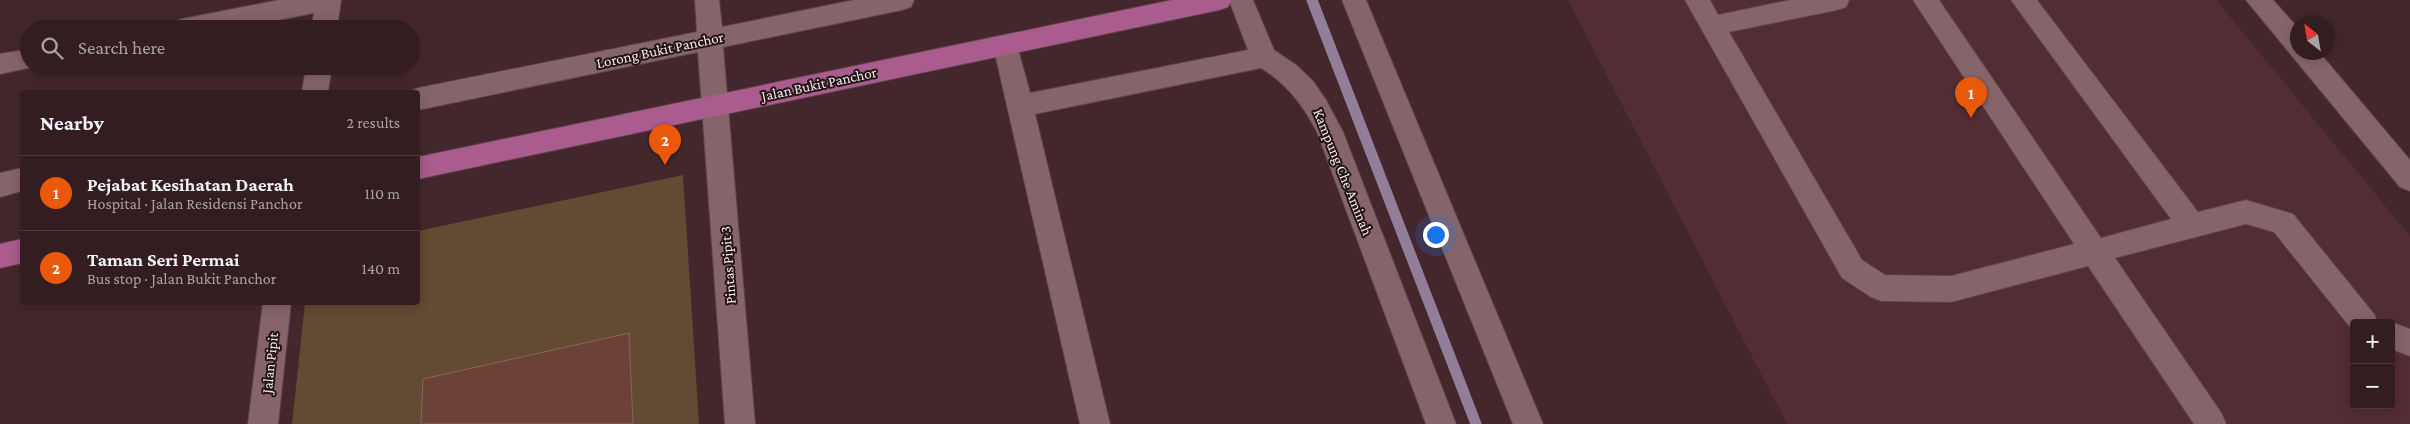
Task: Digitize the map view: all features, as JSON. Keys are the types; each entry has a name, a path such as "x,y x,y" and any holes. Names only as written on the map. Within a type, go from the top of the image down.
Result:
{"main road":[{"name":"Jalan Bukit Panchor","path":"420,168 1220,0"},
{"path":"0,256 20,251"}],"street":[{"path":"227,20 328,0 325,20"},
{"name":"Pintas Pipit 3","path":"707,0 740,424"},
{"name":"Lorong Bukit Panchor","path":"420,99 902,0"},
{"path":"1022,106 1264,57 1241,0"},
{"path":"1354,0 1528,424"},
{"path":"1697,0 1852,269 1881,288 1951,289 2246,212 2283,223 2361,319"},
{"path":"1712,26 1837,0"},
{"path":"1925,0 2093,252 2212,424"},
{"path":"2023,0 2192,226"},
{"path":"2258,0 2290,37"},
{"path":"1006,45 1022,106 1095,424"},
{"name":"Kampung Che Aminah","path":"1264,57 1289,72 1313,97 1330,132 1441,424"},
{"path":"2310,60 2410,179"},
{"path":"0,64 20,61"},
{"path":"315,90 318,75"},
{"path":"0,185 20,180"},
{"name":"Jalan Pipit","path":"264,424 277,305"},
{"path":"2395,336 2410,342"}],"shaded area":[{"path":"1568,0 2216,0 2410,236 2410,424 1787,424"},
{"path":"683,175 699,424 292,424 305,305 420,305 420,231"}],"building":[{"path":"629,333 633,424 421,424 423,379"}],"waterway":[{"path":"1312,0 1476,424"}],"place":[{"name":"Pejabat Kesihatan Daerah","path":"1971,118"},
{"name":"Taman Seri Permai","path":"665,165"}]}
